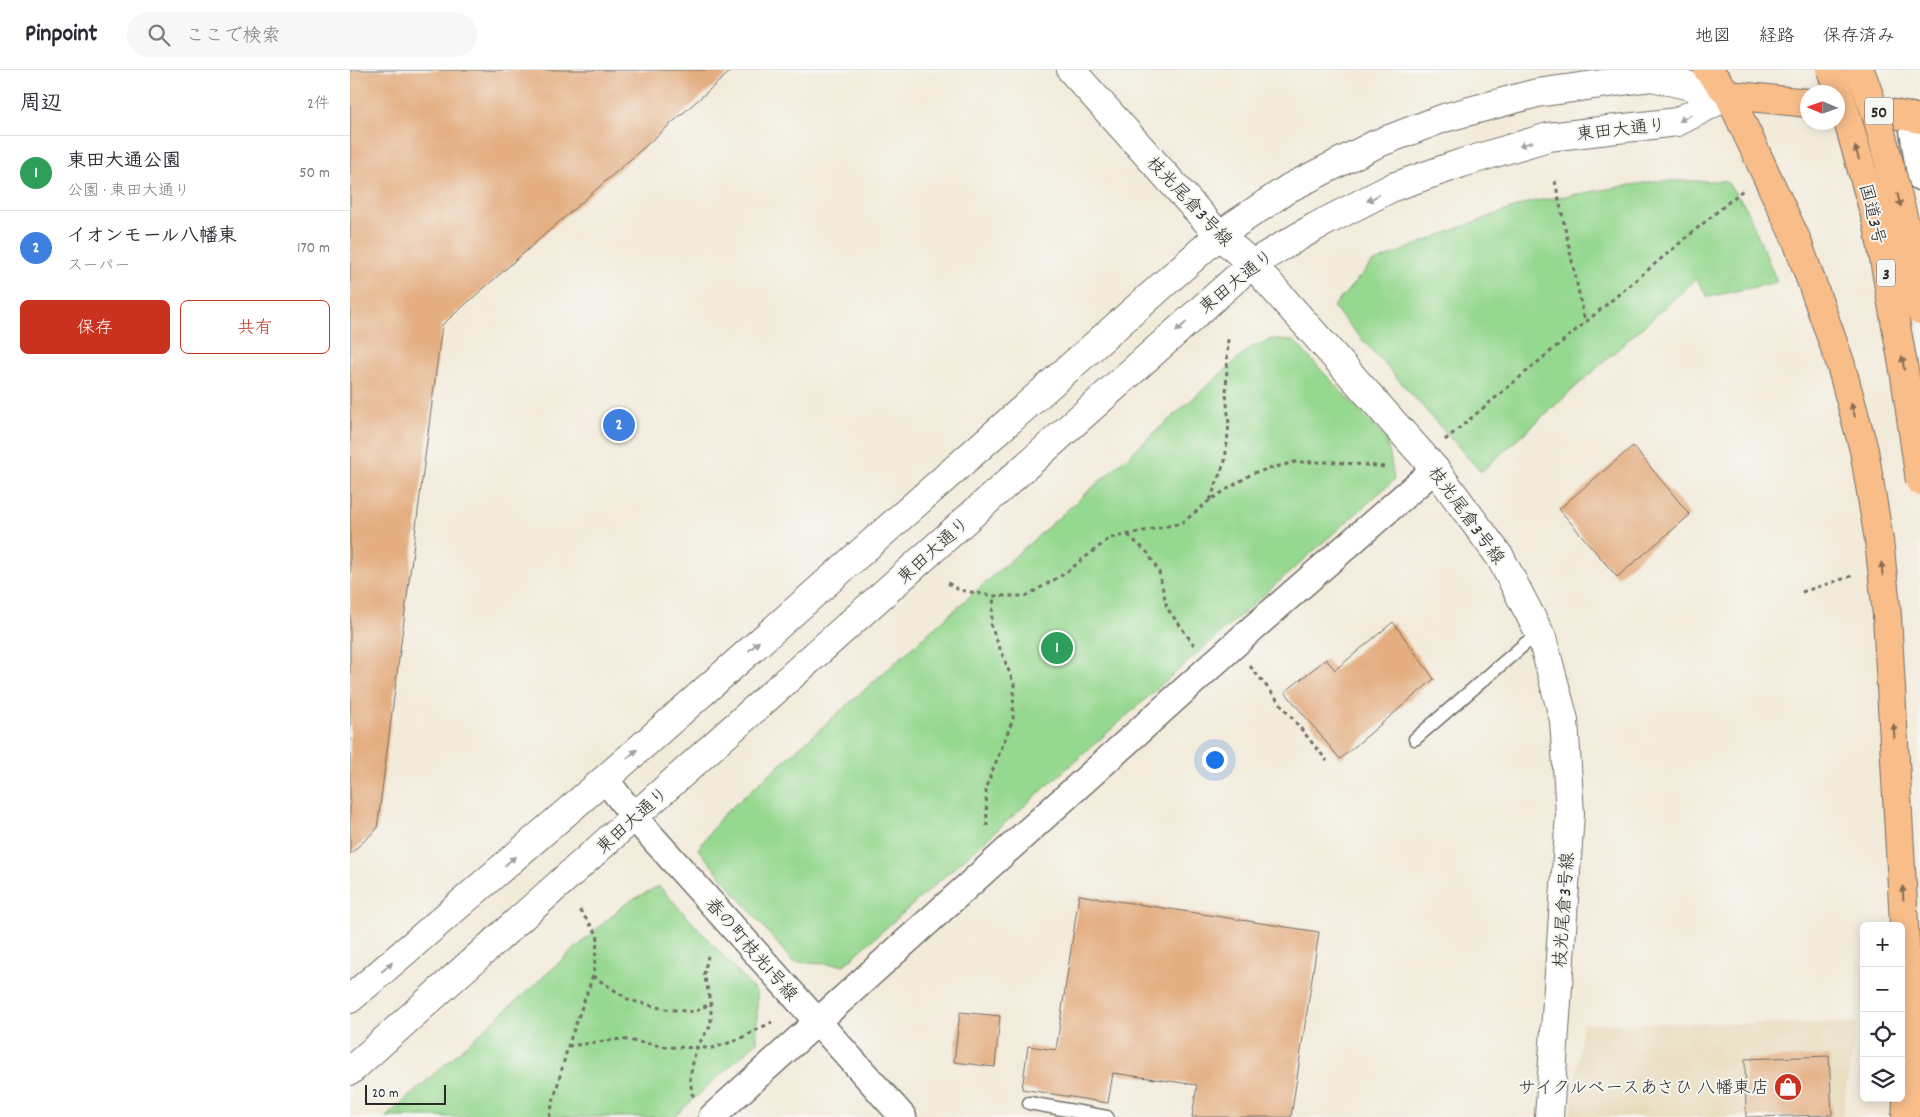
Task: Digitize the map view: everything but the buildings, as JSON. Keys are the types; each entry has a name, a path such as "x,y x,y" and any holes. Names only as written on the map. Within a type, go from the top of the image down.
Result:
{"main road":[{"path":"1708,70 1724,83 1800,101"},
{"name":"国道3号","path":"1831,70 1878,226 1905,376 1920,481"},
{"name":"国道3号","path":"1860,70 1877,117 1905,224 1920,310"},
{"path":"1724,83 1797,241 1840,362 1864,450 1879,540 1890,653 1907,977 1909,1073 1906,1117"},
{"name":"50","path":"1845,107 1915,118"}],"street":[{"name":"枝光尾倉3号線","path":"1071,70 1219,235 1252,264 1437,457 1500,557 1542,638 1564,720 1570,814 1548,1117"},
{"path":"350,999 605,779 1219,235 1289,188 1376,144 1444,118 1537,93 1652,77 1724,83"},
{"name":"東田大通り","path":"350,1071 1252,264 1300,235 1393,187 1462,163 1548,137 1677,122 1724,83"},
{"path":"1915,118 1920,177"},
{"path":"706,1108 817,1022 1254,628 1437,457"},
{"name":"春の町枝光1号線","path":"605,779 635,818 903,1117"}],"lane":[{"path":"1415,739 1526,643 1542,638"},
{"path":"1029,1103 1107,1117"}],"path":[{"path":"1555,181 1585,322"},
{"path":"1437,457 1585,322 1747,186"},
{"path":"1210,500 1226,461 1230,424 1226,394 1228,338"},
{"path":"948,583 959,590 994,596 1026,596 1064,574 1110,538 1182,523 1210,500 1252,473 1295,462 1335,462 1386,467"},
{"path":"1128,535 1148,553 1159,572 1167,608 1195,646"},
{"path":"1802,592 1858,574"},
{"path":"987,826 986,787 1013,719 1014,684 991,626 994,596"},
{"path":"1246,661 1327,761"},
{"path":"548,1117 568,1046 593,976 598,935 578,908"},
{"path":"706,1108 692,1094 690,1077 696,1048 711,1025 711,1003 704,974 708,956"},
{"path":"593,976 629,1000 665,1009 695,1012 711,1003"},
{"path":"568,1046 621,1039 668,1047 712,1048 735,1041 772,1022"}],"shaded area":[{"path":"1857,1023 1842,1117 1570,1117 1583,1024"}],"green space":[{"path":"1655,181 1726,181 1746,207 1777,282 1708,297 1696,279 1481,472 1333,307 1372,263 1453,230 1530,202"},
{"path":"1271,339 1294,341 1386,439 1394,480 844,965 793,962 698,849 722,816 1250,348"},
{"path":"659,886 757,993 757,1042 674,1117 386,1117 626,903"}],"place":[{"name":"イオンモール八幡東","path":"619,425"},
{"name":"東田大通公園","path":"1057,648"},
{"name":"サイクルベースあさひ 八幡東店","path":"1788,1087"}]}
